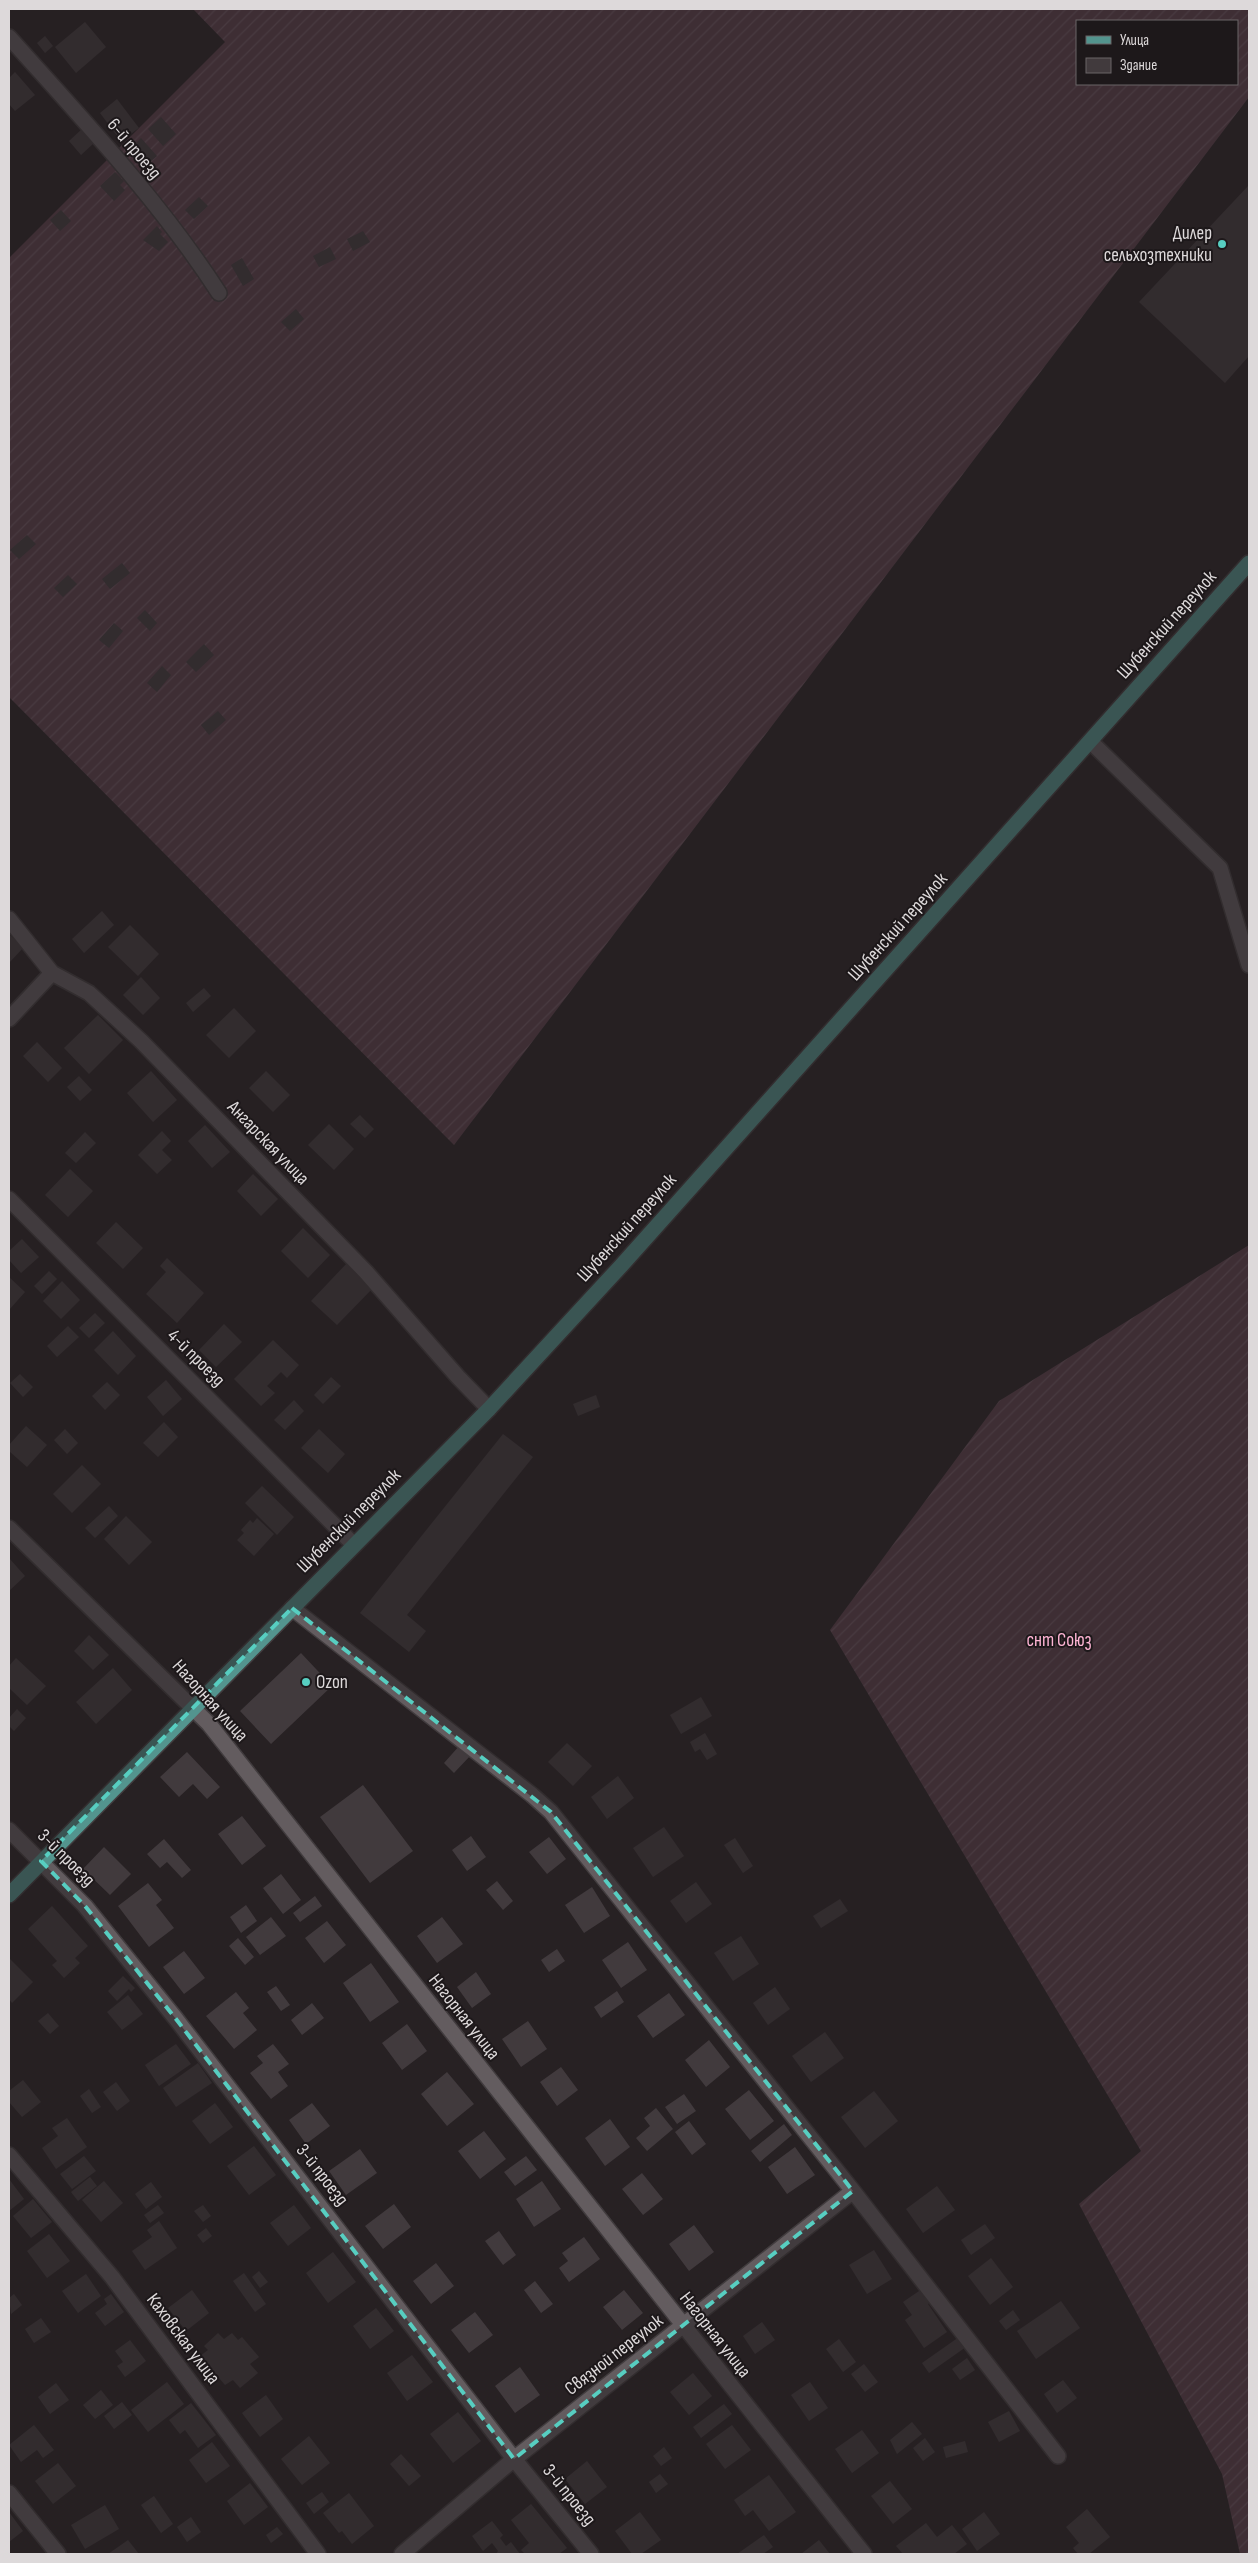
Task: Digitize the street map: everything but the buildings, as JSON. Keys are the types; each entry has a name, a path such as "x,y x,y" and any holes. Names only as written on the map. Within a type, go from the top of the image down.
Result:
{"main road":[{"name":"Шубенский переулок","path":"9,1895 489,1409 620,1267 1249,564"}],"street":[{"name":"6-й проезд","path":"9,37 83,119 158,209 185,242 219,293"},
{"path":"1091,742 1220,868 1249,964"},
{"name":"Ангарская улица","path":"9,919 52,973 89,993 141,1041 366,1272 458,1377 489,1409"},
{"path":"9,1019 52,973"},
{"name":"4-й проезд","path":"9,1199 354,1545"},
{"name":"Нагорная улица","path":"9,1528 209,1724 864,2554"},
{"path":"292,1608 532,1795 551,1812 853,2191 1058,2456"},
{"name":"3-й проезд","path":"9,1830 85,1906 176,2019 514,2459 591,2554"},
{"name":"Каховская улица","path":"9,2155 112,2278 318,2554"},
{"name":"Связной переулок","path":"402,2554 514,2459 853,2191"},
{"path":"9,2493 58,2554"}],"highlighted area":[{"path":"292,1608 551,1812 853,2191 514,2459 176,2019 85,1906 41,1861"}],"green space":[{"path":"193,9 1249,9 1249,97 454,1145 9,697 9,258 225,42"},
{"name":"снт Союз","path":"1249,1245 1249,2554 1240,2554 1222,2474 1079,2204 1141,2151 830,1630 999,1401"}],"place":[{"name":"Дилер сельхозтехники","path":"1222,244"},
{"name":"Ozon","path":"306,1682"}]}
